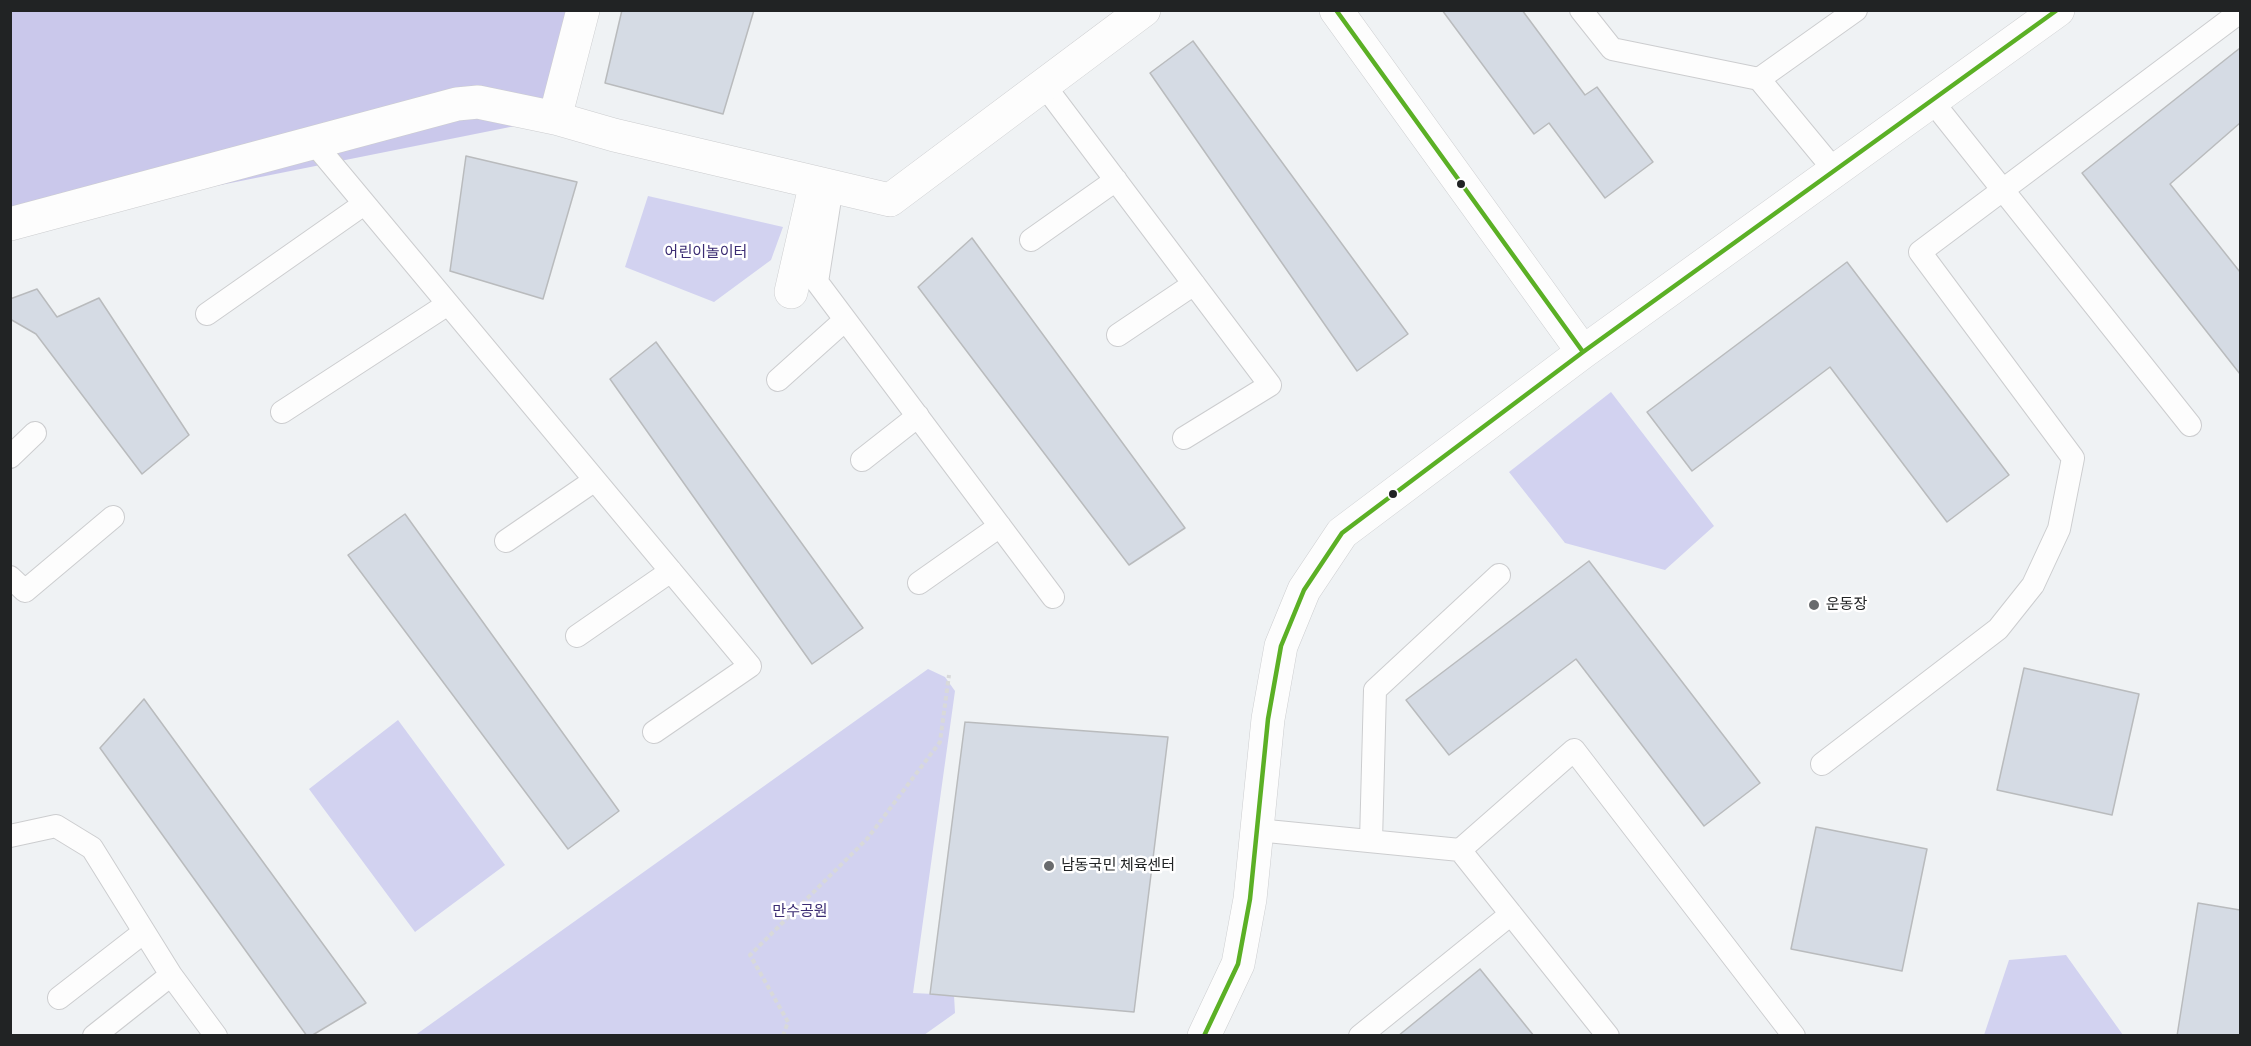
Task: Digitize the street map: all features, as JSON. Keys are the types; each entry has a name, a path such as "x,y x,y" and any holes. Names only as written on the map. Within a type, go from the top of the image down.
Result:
{"street":[{"path":"555,118 583,10"},
{"path":"10,224 457,104 478,102 555,118 823,188 890,200 1144,10"},
{"path":"1336,10 1583,352"},
{"path":"1204,1035 1238,964 1250,899 1268,719 1281,646 1304,590 1342,533 1583,352 2058,10"},
{"path":"791,292 823,188"}],"lane":[{"path":"1581,10 1612,49 1759,79 1835,171"},
{"path":"1759,79 1856,10"},
{"path":"1822,764 1998,629 2033,585 2059,529 2073,458 1920,252 2241,12"},
{"path":"1044,85 1270,385 1184,438"},
{"path":"1932,102 2190,425"},
{"path":"314,143 750,666 654,732"},
{"path":"1031,240 1116,180"},
{"path":"823,188 817,282 1053,597"},
{"path":"207,314 364,204"},
{"path":"1118,335 1194,284"},
{"path":"282,412 448,304"},
{"path":"778,380 845,320"},
{"path":"862,460 918,416"},
{"path":"10,457 35,433"},
{"path":"506,541 595,480"},
{"path":"10,577 25,591 113,517"},
{"path":"919,583 1000,526"},
{"path":"577,636 671,571"},
{"path":"1371,841 1375,690 1499,575"},
{"path":"1460,850 1574,750 1794,1035"},
{"path":"10,836 56,826 92,848 171,975 216,1035"},
{"path":"1257,830 1460,850 1608,1035"},
{"path":"1360,1035 1511,914"},
{"path":"59,998 144,932"},
{"path":"94,1035 171,975"}],"path":[{"path":"783,1035 788,1022 750,956 867,839 940,742 949,675"}],"green space":[{"name":"어린이놀이터","path":"648,196 783,227 771,260 714,302 625,267"},
{"path":"1611,392 1714,526 1665,570 1565,543 1509,472"},
{"name":"만수공원","path":"928,669 945,677 955,691 913,993 954,995 955,1013 924,1035 414,1036"},
{"path":"398,720 505,865 415,932 309,789"},
{"path":"2066,955 2123,1035 1984,1035 2009,960"}],"shaded area":[{"path":"11,11 583,11 555,118 11,227"}],"building":[{"path":"622,10 754,10 723,114 605,83"},
{"path":"1442,10 1522,10 1585,95 1597,87 1653,162 1605,198 1549,123 1534,134"},
{"path":"1193,41 1408,334 1357,371 1150,73"},
{"path":"2240,48 2240,123 2170,184 2240,272 2240,374 2082,173"},
{"path":"466,156 577,182 543,299 450,271"},
{"path":"972,238 1185,528 1129,565 918,287"},
{"path":"1847,262 2009,475 1947,522 1830,367 1692,471 1647,412"},
{"path":"37,289 57,317 99,298 189,435 142,474 36,334 10,319 10,299"},
{"path":"656,342 863,628 812,664 610,379"},
{"path":"405,514 619,811 568,849 348,555"},
{"path":"1589,561 1760,783 1704,826 1576,659 1449,755 1406,700"},
{"path":"2024,668 2139,694 2112,815 1997,790"},
{"path":"144,699 366,1003 311,1036 307,1036 100,748"},
{"name":"남동국민 체육센터","path":"965,722 1168,737 1134,1012 930,994"},
{"path":"1816,827 1927,849 1902,971 1791,949"},
{"path":"2198,903 2240,910 2240,1036 2177,1036"},
{"path":"1480,969 1534,1036 1398,1036"}],"transit line":[{"path":"1336,10 1583,352"},
{"path":"1204,1036 1238,964 1250,899 1268,719 1281,646 1304,590 1342,533 1583,352 2057,10"}],"place":[{"name":"운동장","path":"1814,605"},
{"name":"남동국민 체육센터","path":"1049,866"}]}
